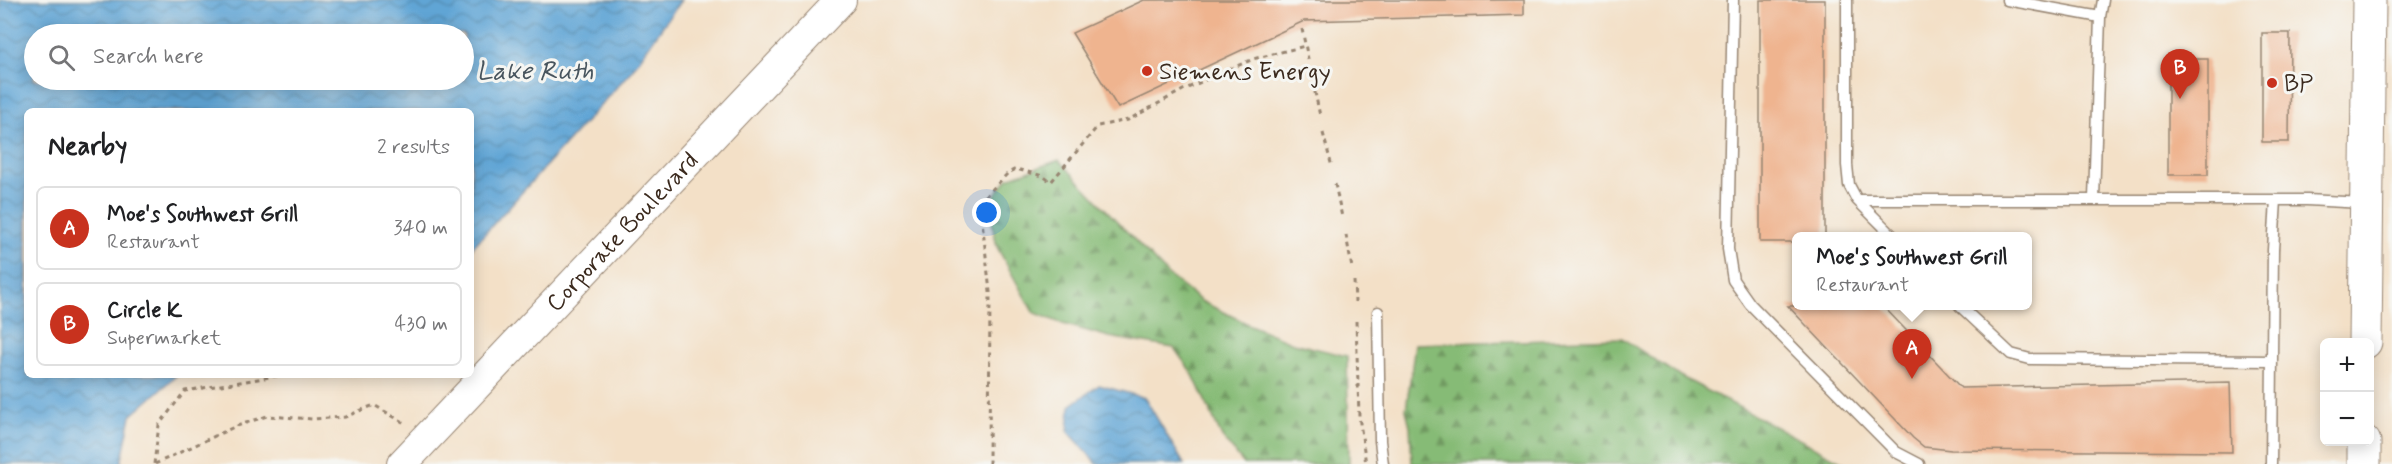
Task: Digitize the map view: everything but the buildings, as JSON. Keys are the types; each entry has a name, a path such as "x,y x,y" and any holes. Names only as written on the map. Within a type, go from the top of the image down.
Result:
{"main road":[{"path":"2365,338 2369,0"},
{"path":"2364,446 2364,464"}],"street":[{"name":"Corporate Boulevard","path":"402,464 841,0"}],"lane":[{"path":"1733,0 1728,249 1733,280 1750,304 1896,452 1919,464"},
{"path":"1847,0 1849,185 1857,200 1888,232"},
{"path":"2007,0 2100,17"},
{"path":"2094,199 2100,17 2103,0"},
{"path":"1857,200 2276,200 2367,204"},
{"path":"2271,464 2273,250 2276,200"},
{"path":"1964,310 2011,354 2030,359 2272,362"},
{"path":"1378,312 1380,441 1383,464"}],"path":[{"path":"1302,29 1309,64"},
{"path":"989,464 990,292 980,202 1008,173 1016,169 1043,176 1051,182 1098,126 1128,120 1183,90 1253,59 1305,46"},
{"path":"1313,83 1320,116"},
{"path":"1323,133 1332,167"},
{"path":"1335,184 1342,217"},
{"path":"1346,235 1352,268"},
{"path":"1354,281 1355,302"},
{"path":"1356,321 1359,416 1366,464"},
{"path":"155,464 159,425 185,391 264,378"},
{"path":"155,464 234,427 267,416 313,419 345,417 374,405 407,425"}],"green space":[{"path":"1059,160 1168,275 1201,301 1293,343 1347,356 1349,464 1244,464 1222,437 1192,373 1174,348 1109,337 1063,324 1033,312 997,247 988,204 1008,178"},
{"path":"1622,338 1676,374 1846,464 1412,464 1410,426 1406,410 1415,344"}],"water":[{"name":"Lake Ruth","path":"0,0 681,0 632,70 474,246 474,108 24,108 24,378 174,378 131,416 121,464 0,464"},
{"path":"1099,385 1145,398 1184,464 1097,464 1068,431 1070,406"}],"place":[{"name":"Siemens Energy","path":"1147,71"},
{"name":"BP","path":"2272,83"},
{"name":"Circle K","path":"2180,99"},
{"name":"Moe's Southwest Grill","path":"1912,379"}]}
